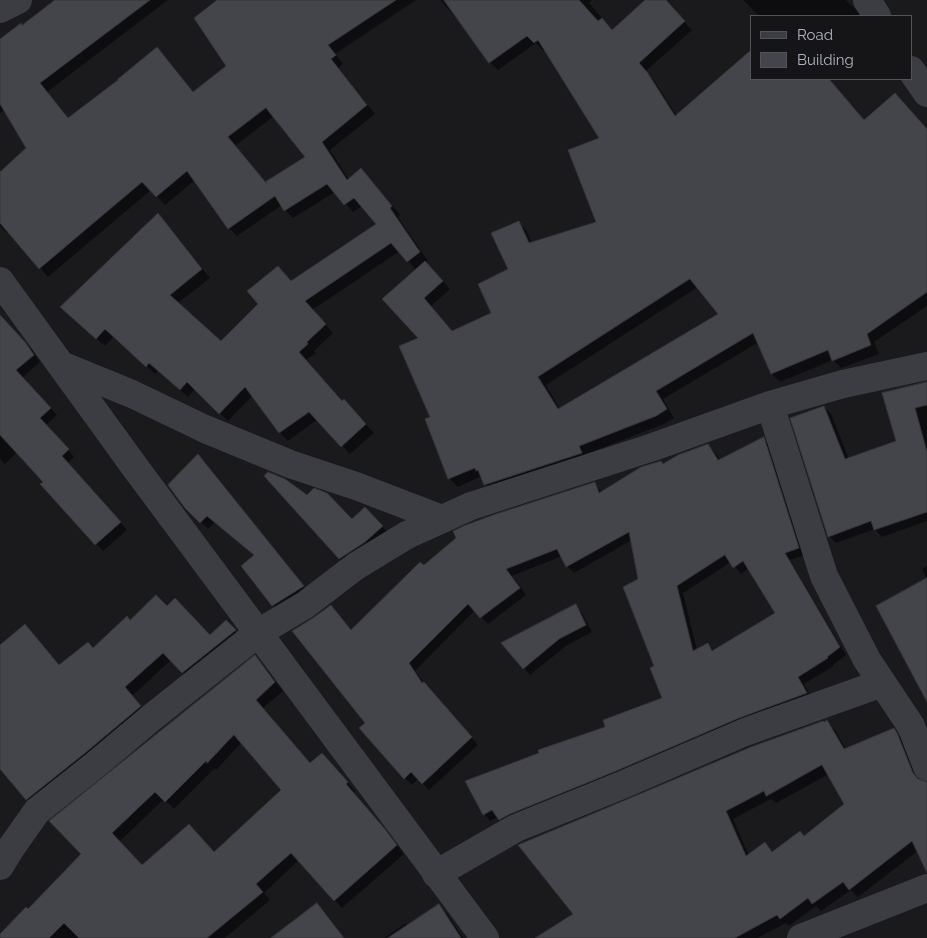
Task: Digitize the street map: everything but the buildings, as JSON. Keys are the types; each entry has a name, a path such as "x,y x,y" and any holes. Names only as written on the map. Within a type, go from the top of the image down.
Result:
{"street":[{"path":"0,9 18,0"},
{"path":"868,0 876,15"},
{"path":"912,72 927,94"},
{"path":"0,281 258,634 485,938"},
{"path":"61,365 132,394 206,429 281,460 442,519"},
{"path":"0,866 37,811 182,693 258,634 305,605 356,566 407,535 471,506 653,448 770,405 843,384 927,366"},
{"path":"770,405 824,576 867,660 911,726 927,767"},
{"path":"436,874 516,828 745,732 882,683"},
{"path":"801,938 927,888"}]}
